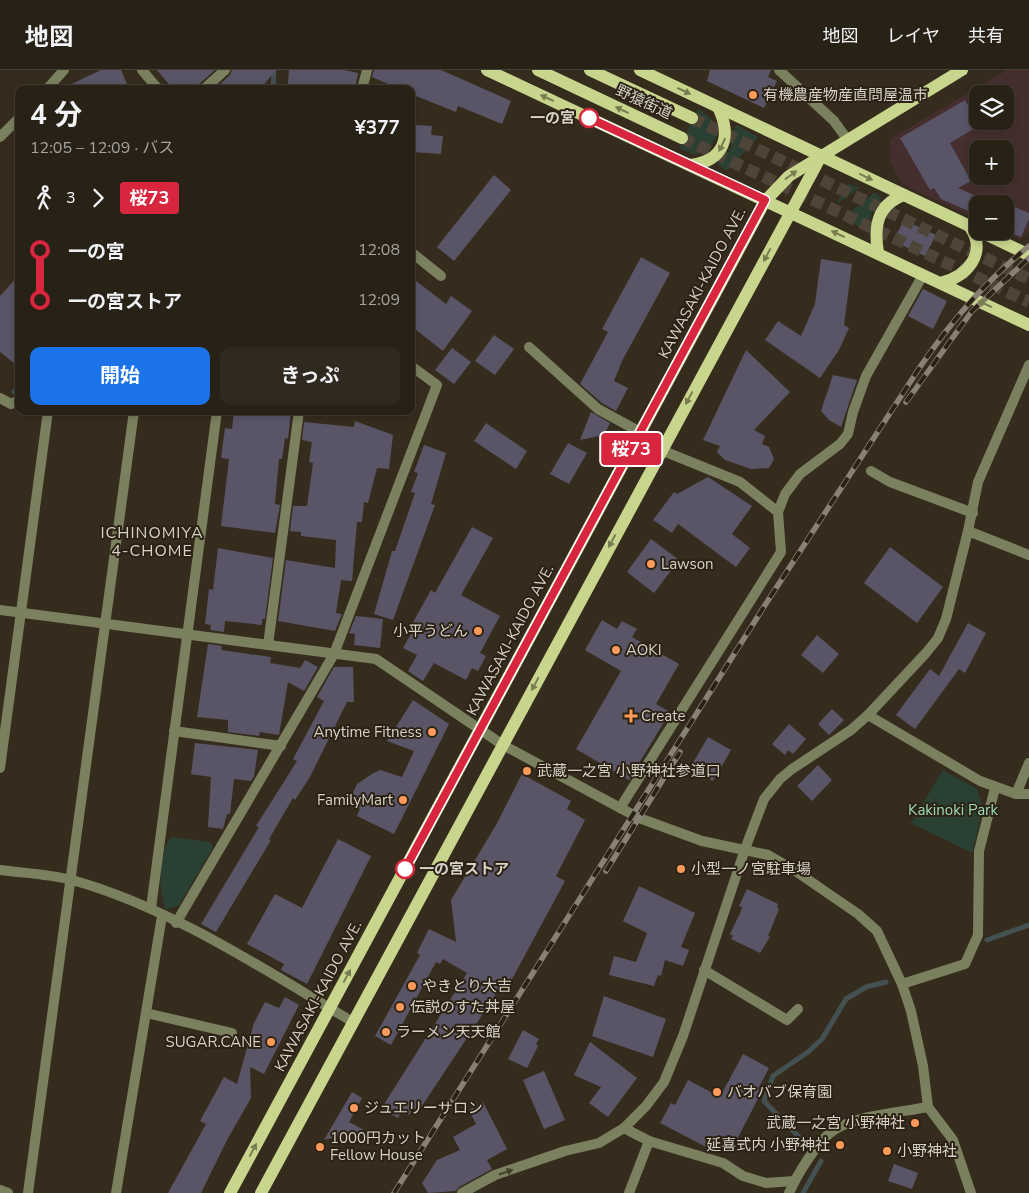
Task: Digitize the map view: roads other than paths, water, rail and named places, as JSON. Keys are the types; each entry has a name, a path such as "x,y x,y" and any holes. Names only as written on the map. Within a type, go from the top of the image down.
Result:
{"main road":[{"path":"487,70 1029,325"},
{"name":"野猿街道","path":"538,70 682,138"},
{"name":"野猿街道","path":"590,70 692,118"},
{"path":"640,70 969,226"},
{"name":"KAWASAKI-KAIDO AVE.","path":"230,1193 765,200 789,176 962,70"},
{"path":"690,165 709,160 723,145 725,127 718,107"},
{"path":"261,1193 822,156"},
{"path":"878,253 875,235 878,218 887,204 904,195"},
{"path":"940,283 959,276 974,260 977,250 976,240"},
{"path":"998,240 1029,255"}],"street":[{"path":"51,85 64,70"},
{"path":"142,70 155,85"},
{"path":"209,85 226,70"},
{"path":"363,85 367,70"},
{"path":"779,70 834,121 847,139"},
{"path":"0,137 15,122"},
{"path":"415,255 442,276"},
{"path":"620,808 781,552 778,512 785,494 800,474 840,444 848,434 853,412 866,376 924,275"},
{"path":"528,347 598,409 640,432"},
{"path":"462,1193 495,1175 565,1151 599,1143 624,1128 646,1106 664,1082 683,1036 745,849 764,799 780,779 868,715 938,638 946,620 973,513 978,482 1029,365"},
{"path":"176,923 334,654 437,385 415,369"},
{"path":"0,398 15,402"},
{"path":"0,407 15,402"},
{"path":"0,768 47,415"},
{"path":"28,1193 133,415"},
{"path":"150,908 216,415"},
{"path":"268,645 298,415"},
{"path":"662,450 740,482 778,512"},
{"path":"871,471 890,482 973,513"},
{"path":"968,531 1029,554"},
{"path":"0,610 376,659 503,745 620,808 660,828 702,841 768,855 794,870 858,914 876,931 902,984 923,1066 928,1107 953,1140 972,1193"},
{"path":"868,715 995,788 1016,794 1029,794"},
{"path":"174,731 280,746"},
{"path":"1016,794 1029,763"},
{"path":"902,984 964,964 978,936 979,851 995,788"},
{"path":"0,870 71,880 150,908 162,916 223,946 353,1022"},
{"path":"116,1193 162,916"},
{"path":"704,970 787,1020 798,1009"},
{"path":"146,1013 232,1033"},
{"path":"789,1193 794,1181 815,1150 832,1131 854,1121 928,1107"},
{"path":"624,1128 649,1141 724,1163 743,1176 766,1183 794,1181"},
{"path":"629,1193 649,1141"},
{"path":"0,1190 8,1193"}],"waterway":[{"path":"273,85 274,70"},
{"path":"987,940 1029,925"},
{"path":"803,1141 764,1101 773,1076 808,1052 822,1039 846,999 866,987 886,982"},
{"path":"803,1193 821,1161"}],"tunnel":[{"path":"692,118 1029,279"},
{"path":"682,138 1029,302"}],"railway":[{"path":"394,1193 767,602 920,367 970,302 1029,246"},
{"path":"906,402 972,311 1029,258"},
{"path":"606,871 680,752"}],"place":[{"name":"有機農産物産直問屋温市","path":"753,95"},
{"name":"一の宮","path":"589,118"},
{"name":"Lawson","path":"651,564"},
{"name":"小平うどん","path":"478,631"},
{"name":"AOKI","path":"616,650"},
{"name":"Create","path":"631,716"},
{"name":"Anytime Fitness","path":"432,732"},
{"name":"武蔵一之宮 小野神社参道口","path":"527,771"},
{"name":"FamilyMart","path":"403,800"},
{"name":"一の宮ストア","path":"405,869"},
{"name":"小型一ノ宮駐車場","path":"681,869"},
{"name":"やきとり大吉","path":"412,986"},
{"name":"伝説のすた丼屋","path":"400,1007"},
{"name":"ラーメン天天館","path":"386,1032"},
{"name":"SUGAR.CANE","path":"271,1042"},
{"name":"バオバブ保育園","path":"717,1092"},
{"name":"ジュエリーサロン","path":"354,1108"},
{"name":"武蔵一之宮 小野神社","path":"915,1123"},
{"name":"延喜式内 小野神社","path":"840,1145"},
{"name":"1000円カット Fellow House","path":"320,1147"},
{"name":"小野神社","path":"887,1151"}],"district":[{"name":"ICHINOMIYA 4-CHOME","path":"152,542"}],"park label":[{"name":"Kakinoki Park","path":"953,810"}]}
